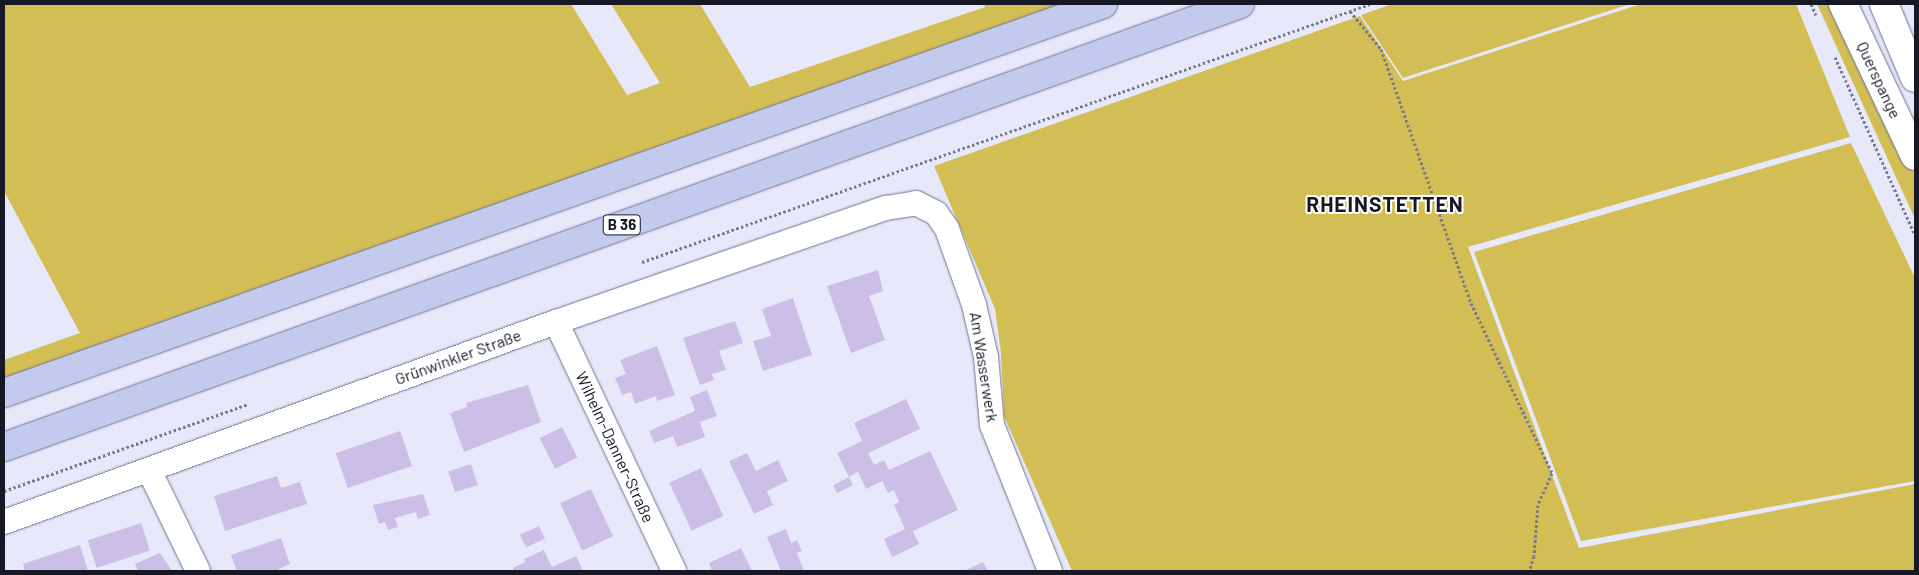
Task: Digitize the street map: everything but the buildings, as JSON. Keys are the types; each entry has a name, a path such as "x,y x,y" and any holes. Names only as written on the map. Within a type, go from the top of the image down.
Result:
{"main road":[{"path":"4,393 1103,4"},
{"name":"B 36","path":"4,447 1240,4"},
{"name":"Querspange","path":"1843,4 1915,156"},
{"name":"Querspange","path":"1884,4 1915,78"}],"street":[{"name":"Grünwinkler Straße","path":"4,522 556,322 886,208 916,203"},
{"name":"Am Wasserwerk","path":"916,203 936,213 947,229 976,314 986,357 992,425 1050,571"},
{"name":"Wilhelm-Danner-Straße","path":"556,322 674,571"},
{"path":"149,470 198,571"}],"path":[{"path":"640,263 1370,4"},
{"path":"1811,4 1819,22"},
{"path":"1350,11 1380,48 1471,303 1552,473 1538,505 1534,556 1530,571"},
{"path":"1831,48 1915,235"},
{"path":"4,491 258,400"}],"shaded area":[{"path":"4,4 571,4 627,95 660,83 611,4 700,4 750,87 985,7 984,4 1065,4 4,380 4,360 80,333 4,191"},
{"path":"1392,4 1630,4 1403,78 1361,15"},
{"path":"1641,4 1796,4 1850,137 1468,247 1579,548 1915,484 1915,571 1072,571 1004,416 1001,353 995,309 934,166 1360,16 1403,81"},
{"path":"1817,4 1835,4 1915,175 1915,219"},
{"path":"1851,143 1915,278 1915,481 1581,541 1474,252"}],"district":[{"name":"RHEINSTETTEN","path":"1385,204"}]}
